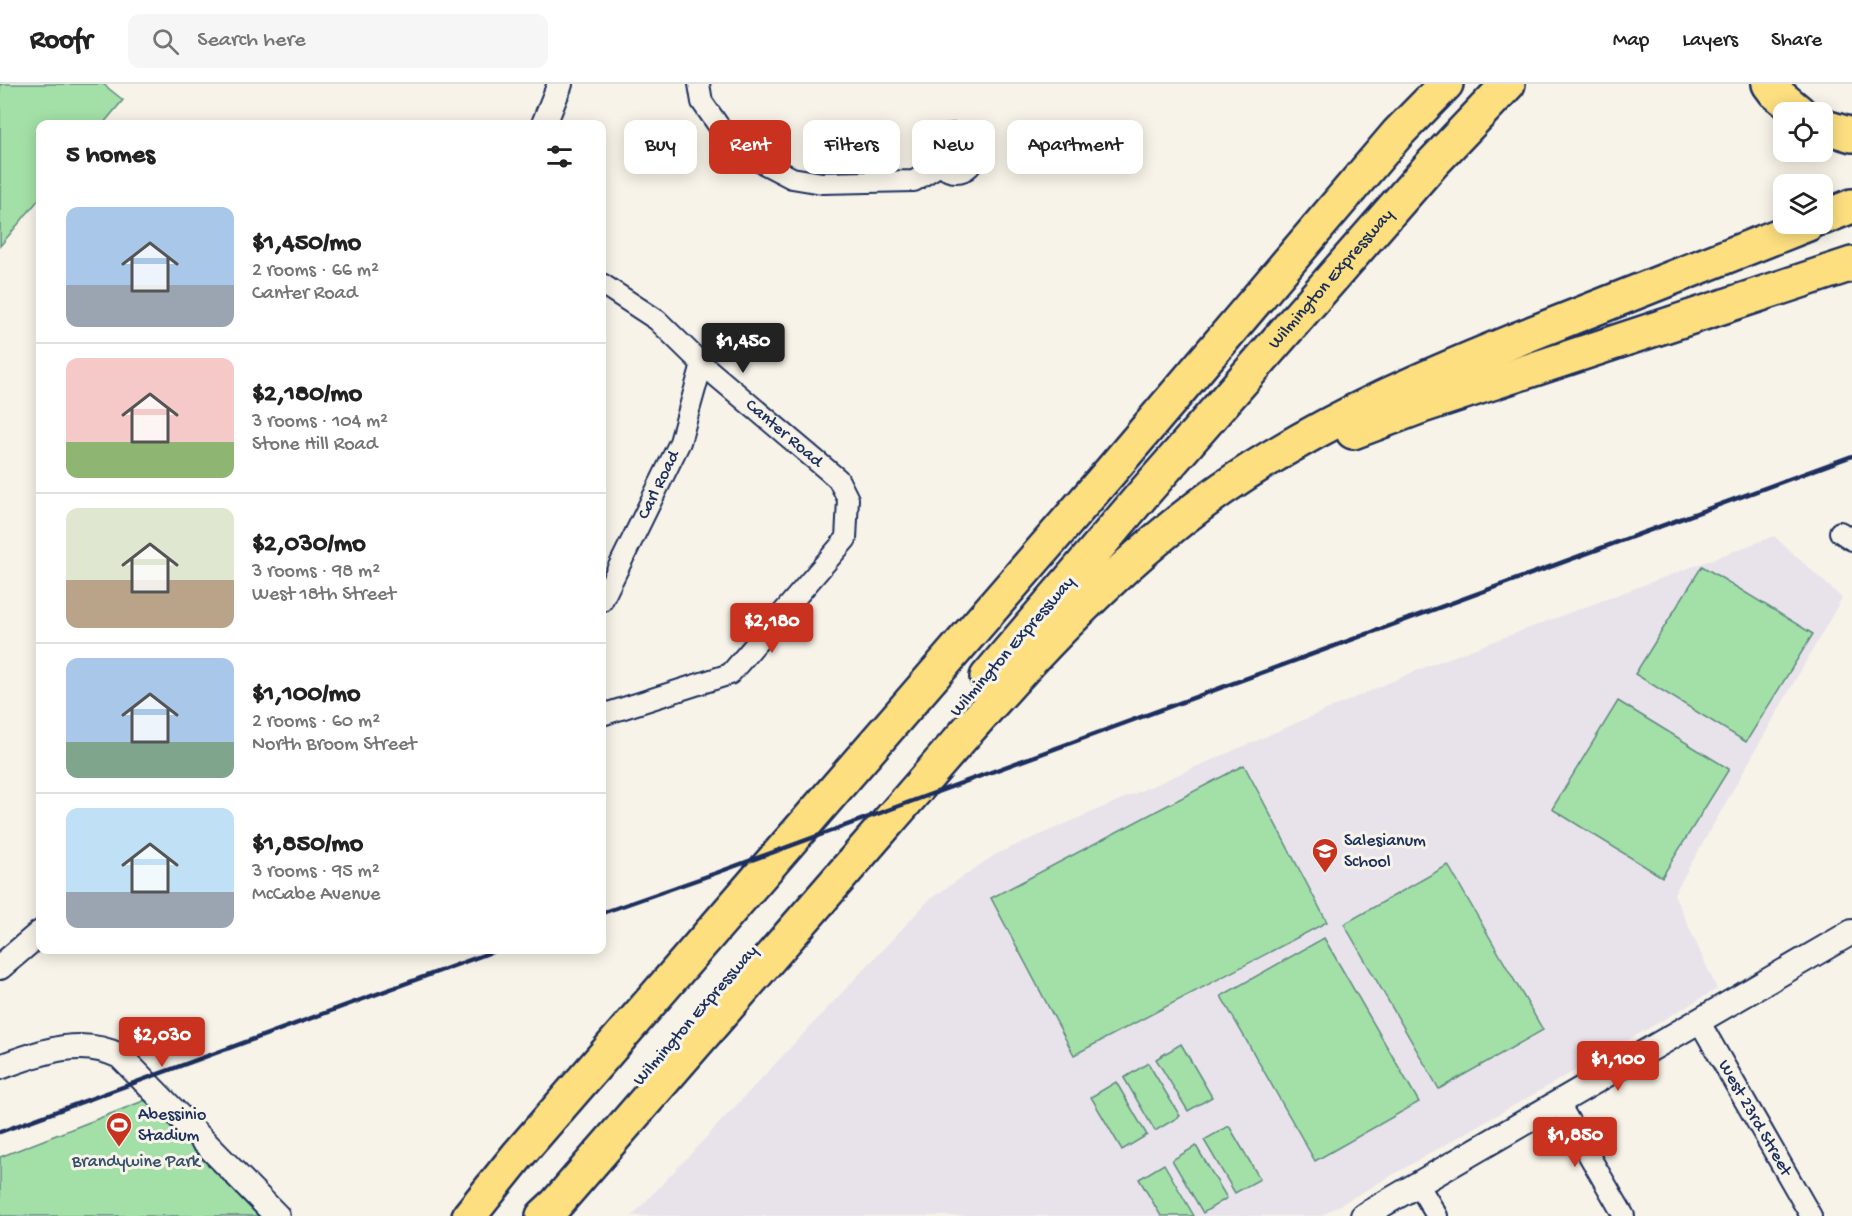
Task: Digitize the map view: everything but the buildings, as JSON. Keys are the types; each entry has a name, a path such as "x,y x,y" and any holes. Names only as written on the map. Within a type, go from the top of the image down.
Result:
{"highway":[{"path":"469,1216 518,1155 1110,472 1398,133 1446,84"},
{"name":"Wilmington Expressway","path":"525,1216 1152,484 1431,165 1508,84"},
{"path":"1769,84 1787,102"},
{"path":"1833,129 1852,135"},
{"path":"1833,214 1852,206"},
{"path":"543,1216 556,1204 961,738 1047,643 1093,597 1172,528 1223,489 1277,454 1386,394 1477,355 1783,234"},
{"path":"1172,528 1320,446 1368,426 1422,406 1852,264"}],"street":[{"path":"546,120 560,84"},
{"path":"699,84 702,102 723,132 753,158 792,178 822,183 914,181 925,174"},
{"name":"Canter Road","path":"606,287 657,320 702,364 838,479 848,498 846,539 730,674 606,714"},
{"name":"Carl Road","path":"606,593 680,442 702,364"},
{"path":"1363,1216 1852,932"},
{"path":"0,967 36,936"},
{"name":"West 23rd Street","path":"1699,1021 1811,1216"},
{"path":"0,1067 79,1045 107,1049 120,1056 277,1216"},
{"path":"1558,1102 1624,1216"},
{"path":"1418,1184 1437,1216"}],"shaded area":[{"name":"Salesianum School","path":"1774,536 1842,598 1674,894 1717,989 1321,1216 632,1216 930,899 996,854 1425,667"}],"green space":[{"path":"0,84 103,84 123,100 106,120 36,120 36,203 0,246"},
{"path":"1702,566 1813,634 1746,742 1635,674"},
{"path":"1618,701 1729,769 1662,877 1552,809"},
{"path":"1244,765 1327,922 1074,1055 991,898"},
{"path":"1448,865 1543,1030 1439,1089 1344,924"},
{"path":"1324,938 1419,1102 1315,1161 1221,996"},
{"path":"1181,1044 1212,1097 1188,1111 1156,1059"},
{"path":"1148,1063 1180,1116 1155,1131 1124,1078"},
{"path":"1116,1082 1147,1135 1122,1150 1091,1097"},
{"name":"Brandywine Park","path":"151,1098 262,1216 0,1216 0,1157"},
{"path":"1229,1126 1260,1179 1235,1193 1204,1140"},
{"path":"1196,1146 1227,1198 1203,1213 1172,1160"},
{"path":"1164,1164 1194,1216 1161,1216 1139,1179"}],"railway":[{"path":"606,912 1852,456"},
{"path":"0,1132 486,954"}],"place":[{"name":"Salesianum School","path":"1325,874"},
{"name":"Abessinio Stadium","path":"119,1148"}]}
